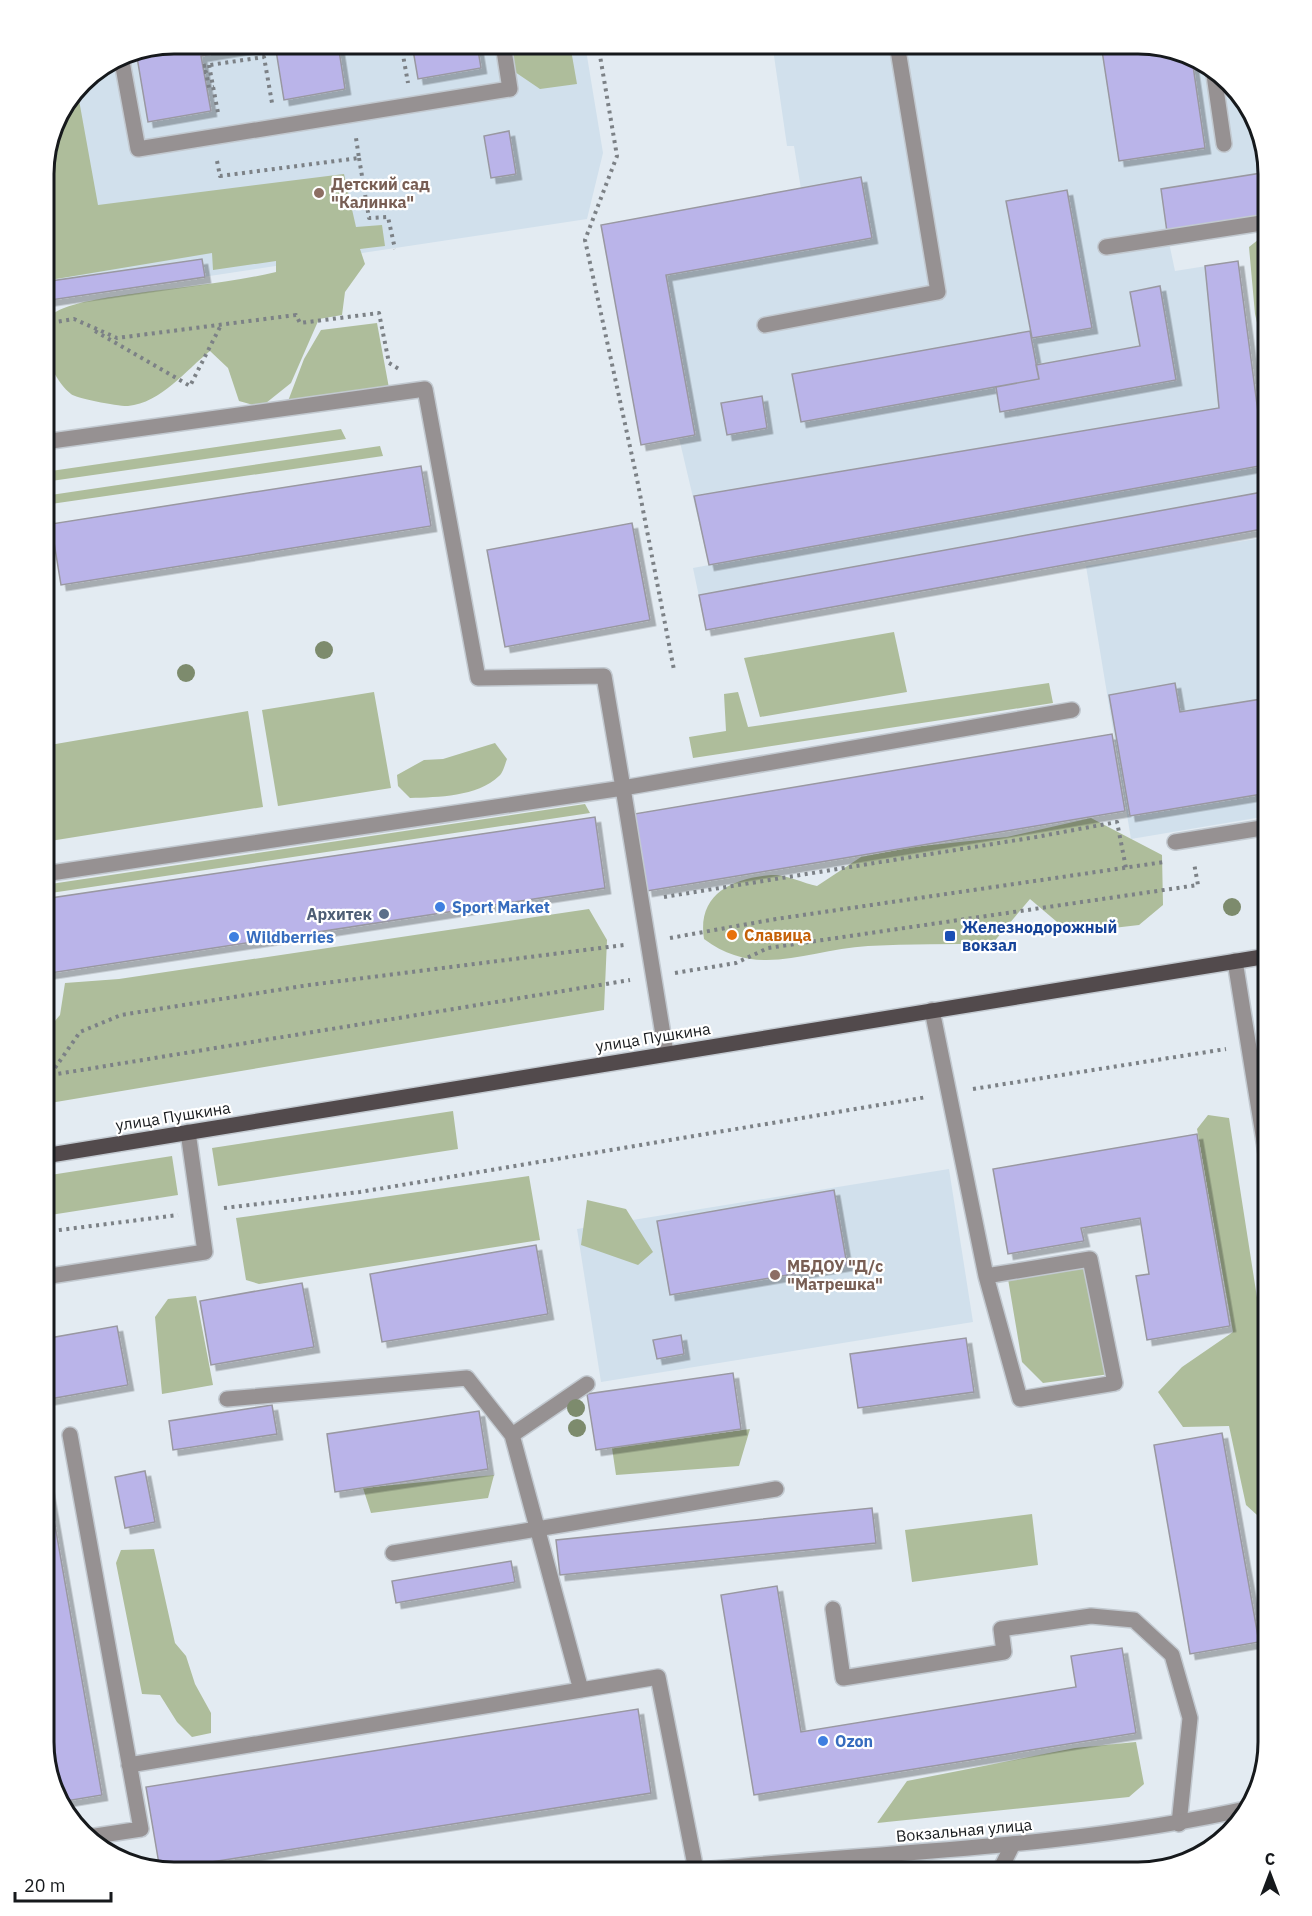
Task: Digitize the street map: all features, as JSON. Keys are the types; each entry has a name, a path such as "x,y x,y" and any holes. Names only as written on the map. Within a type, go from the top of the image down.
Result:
{"main road":[{"name":"улица Пушкина","path":"54,1154 1258,958"}],"street":[{"path":"123,66 138,149 510,89 505,54"},
{"path":"765,325 938,292 899,54"},
{"path":"1215,83 1224,144"},
{"path":"1106,247 1258,224"},
{"path":"54,441 425,389 478,678 604,676 666,1053"},
{"path":"54,873 623,788 1072,710"},
{"path":"1175,842 1258,829"},
{"path":"1235,961 1258,1099"},
{"path":"932,1010 986,1276 1020,1399 1115,1383 1090,1259 986,1276"},
{"path":"54,1275 205,1252 188,1132"},
{"path":"227,1399 467,1378 512,1435 581,1690"},
{"path":"512,1435 587,1384"},
{"path":"70,1435 141,1829 99,1835"},
{"path":"393,1553 776,1490"},
{"path":"833,1609 843,1678 1004,1652 1001,1629 1091,1616 1134,1620 1172,1655 1190,1718 1179,1824"},
{"path":"129,1765 658,1677 694,1862"},
{"name":"Вокзальная улица","path":"794,1862 1013,1844 1179,1824 1236,1811"},
{"path":"1004,1862 1013,1844"}],"path":[{"path":"403,54 411,105"},
{"path":"600,54 617,156 585,240 637,479 675,669"},
{"path":"203,66 264,57 276,126"},
{"path":"209,65 214,87 220,176 359,158"},
{"path":"204,72 206,72 209,88 214,87"},
{"path":"352,114 369,218 388,217 395,249"},
{"path":"54,322 74,319 117,338 296,315 300,323 379,313 389,363 408,374"},
{"path":"74,319 190,386 221,324"},
{"path":"657,898 1117,822 1126,867"},
{"path":"54,1231 360,1192 1249,1045"}],"shaded area":[{"name":"Детский сад \"Калинка\"","path":"174,54 587,54 603,153 587,219 54,299 54,167 63,128 84,95 101,79 128,63 151,56"},
{"path":"774,54 1145,54 1161,56 1191,66 1217,84 1242,114 1254,143 1258,174 1258,218 1167,233 1175,271 1238,261 1258,412 1258,530 706,630 693,568 709,565 679,438 641,445 601,225 801,189 794,146 787,146"},
{"path":"1258,539 1258,818 1131,839 1086,566"},
{"name":"МБДОУ \"Д/с \"Матрешка\"","path":"949,1169 973,1322 601,1382 577,1229"}],"green space":[{"path":"512,54 572,54 577,84 540,89 515,72"},
{"path":"79,101 98,205 344,174 356,227 382,225 385,246 360,249 365,264 345,292 342,315 319,319 291,383 261,407 239,401 228,368 210,351 162,392 140,404 128,406 98,402 74,396 64,387 54,372 54,313 60,310 102,298 222,282 276,272 276,261 213,270 212,253 54,279 55,159 63,128"},
{"path":"1258,240 1258,327 1255,314 1249,247"},
{"path":"377,323 389,388 285,409 304,359 321,330"},
{"path":"341,429 346,439 54,481 54,471"},
{"path":"380,446 383,456 54,504 54,495"},
{"path":"894,632 907,692 760,717 744,658"},
{"path":"1049,683 1053,703 693,758 689,737 726,731 724,694 738,692 748,727"},
{"path":"374,692 391,788 278,806 262,710"},
{"path":"248,711 263,807 54,840 54,744"},
{"path":"495,743 507,759 503,771 490,783 480,788 457,795 410,798 398,786 397,775 424,760 443,759"},
{"path":"585,804 590,813 54,893 54,884"},
{"path":"1091,818 1162,855 1163,905 1139,925 1070,933 1030,899 992,944 868,946 764,960 744,958 724,951 704,939 703,924 712,900 730,885 743,880 776,875 817,886 861,857 913,847 1007,837"},
{"path":"589,909 607,940 604,1010 54,1102 54,1022 60,1015 65,983 119,979"},
{"path":"453,1111 458,1149 218,1186 212,1148"},
{"path":"1208,1115 1229,1118 1258,1304 1258,1516 1246,1505 1229,1426 1183,1427 1158,1392 1182,1367 1233,1332 1197,1129"},
{"path":"172,1156 178,1195 54,1214 54,1174"},
{"path":"529,1176 540,1240 259,1284 246,1280 236,1218"},
{"path":"587,1200 626,1209 653,1252 638,1265 581,1245"},
{"path":"1087,1265 1110,1374 1043,1383 1022,1362 1008,1279"},
{"path":"196,1296 213,1385 162,1394 155,1317 168,1299"},
{"path":"750,1429 739,1466 616,1475 612,1448"},
{"path":"494,1475 488,1498 371,1513 363,1488"},
{"path":"1032,1514 1038,1565 912,1582 905,1530"},
{"path":"154,1549 175,1643 186,1656 195,1684 211,1713 211,1733 192,1737 177,1722 160,1695 142,1694 116,1563 121,1550"},
{"path":"1136,1742 1144,1784 1129,1797 877,1823 907,1781 1075,1748"}],"building":[{"path":"213,54 201,56 211,111 148,122 137,60 159,55"},
{"path":"277,54 340,54 345,89 284,100"},
{"path":"414,54 479,54 481,68 418,79"},
{"path":"1103,54 1161,56 1193,67 1205,148 1119,161"},
{"path":"509,131 516,174 491,178 484,136"},
{"path":"1258,174 1258,218 1167,232 1161,189"},
{"path":"861,177 872,238 666,275 695,435 641,445 601,225"},
{"path":"1067,190 1092,328 1032,338 1006,201"},
{"path":"202,259 205,277 54,300 54,281"},
{"path":"1238,261 1258,412 1258,466 709,565 694,496 1219,408 1205,266"},
{"path":"1160,286 1176,380 1000,412 996,387 1039,379 1036,365 1140,346 1130,292"},
{"path":"1030,331 1039,379 801,422 792,374"},
{"path":"762,396 767,428 727,435 721,403"},
{"path":"421,466 431,526 61,585 54,542 54,524"},
{"path":"1258,493 1258,530 706,630 699,595"},
{"path":"632,523 650,620 505,647 487,550"},
{"path":"1175,683 1180,712 1258,700 1258,795 1130,816 1109,695"},
{"path":"1112,734 1125,811 647,891 634,814"},
{"path":"595,817 605,888 54,972 54,898"},
{"path":"1197,1134 1230,1326 1147,1340 1136,1276 1149,1274 1140,1218 1081,1228 1084,1241 1008,1254 993,1169"},
{"path":"834,1190 847,1265 670,1295 657,1221"},
{"path":"536,1245 548,1314 382,1342 370,1274"},
{"path":"302,1283 314,1347 211,1365 200,1301"},
{"path":"117,1326 128,1385 54,1398 54,1337"},
{"path":"681,1335 684,1354 657,1359 653,1340"},
{"path":"966,1338 974,1392 858,1408 850,1354"},
{"path":"733,1373 741,1429 596,1450 587,1394"},
{"path":"272,1405 277,1434 173,1450 169,1421"},
{"path":"479,1411 488,1469 335,1492 327,1434"},
{"path":"1222,1433 1258,1642 1190,1654 1154,1445"},
{"path":"145,1471 155,1522 125,1528 115,1477"},
{"path":"872,1508 876,1543 560,1575 556,1540"},
{"path":"54,1519 102,1795 69,1800 58,1773 55,1757"},
{"path":"511,1561 515,1582 396,1603 392,1581"},
{"path":"777,1586 801,1732 1076,1687 1071,1656 1122,1648 1136,1733 754,1795 721,1595"},
{"path":"638,1709 651,1793 211,1862 167,1862 158,1861 146,1787"}],"place":[{"name":"Детский сад \"Калинка\"","path":"319,193"},
{"name":"Sport Market","path":"440,907"},
{"name":"Архитек","path":"384,914"},
{"name":"Славица","path":"732,935"},
{"name":"Железнодорожный вокзал","path":"950,936"},
{"name":"Wildberries","path":"234,937"},
{"name":"МБДОУ \"Д/с \"Матрешка\"","path":"775,1275"},
{"name":"Ozon","path":"823,1741"}]}
